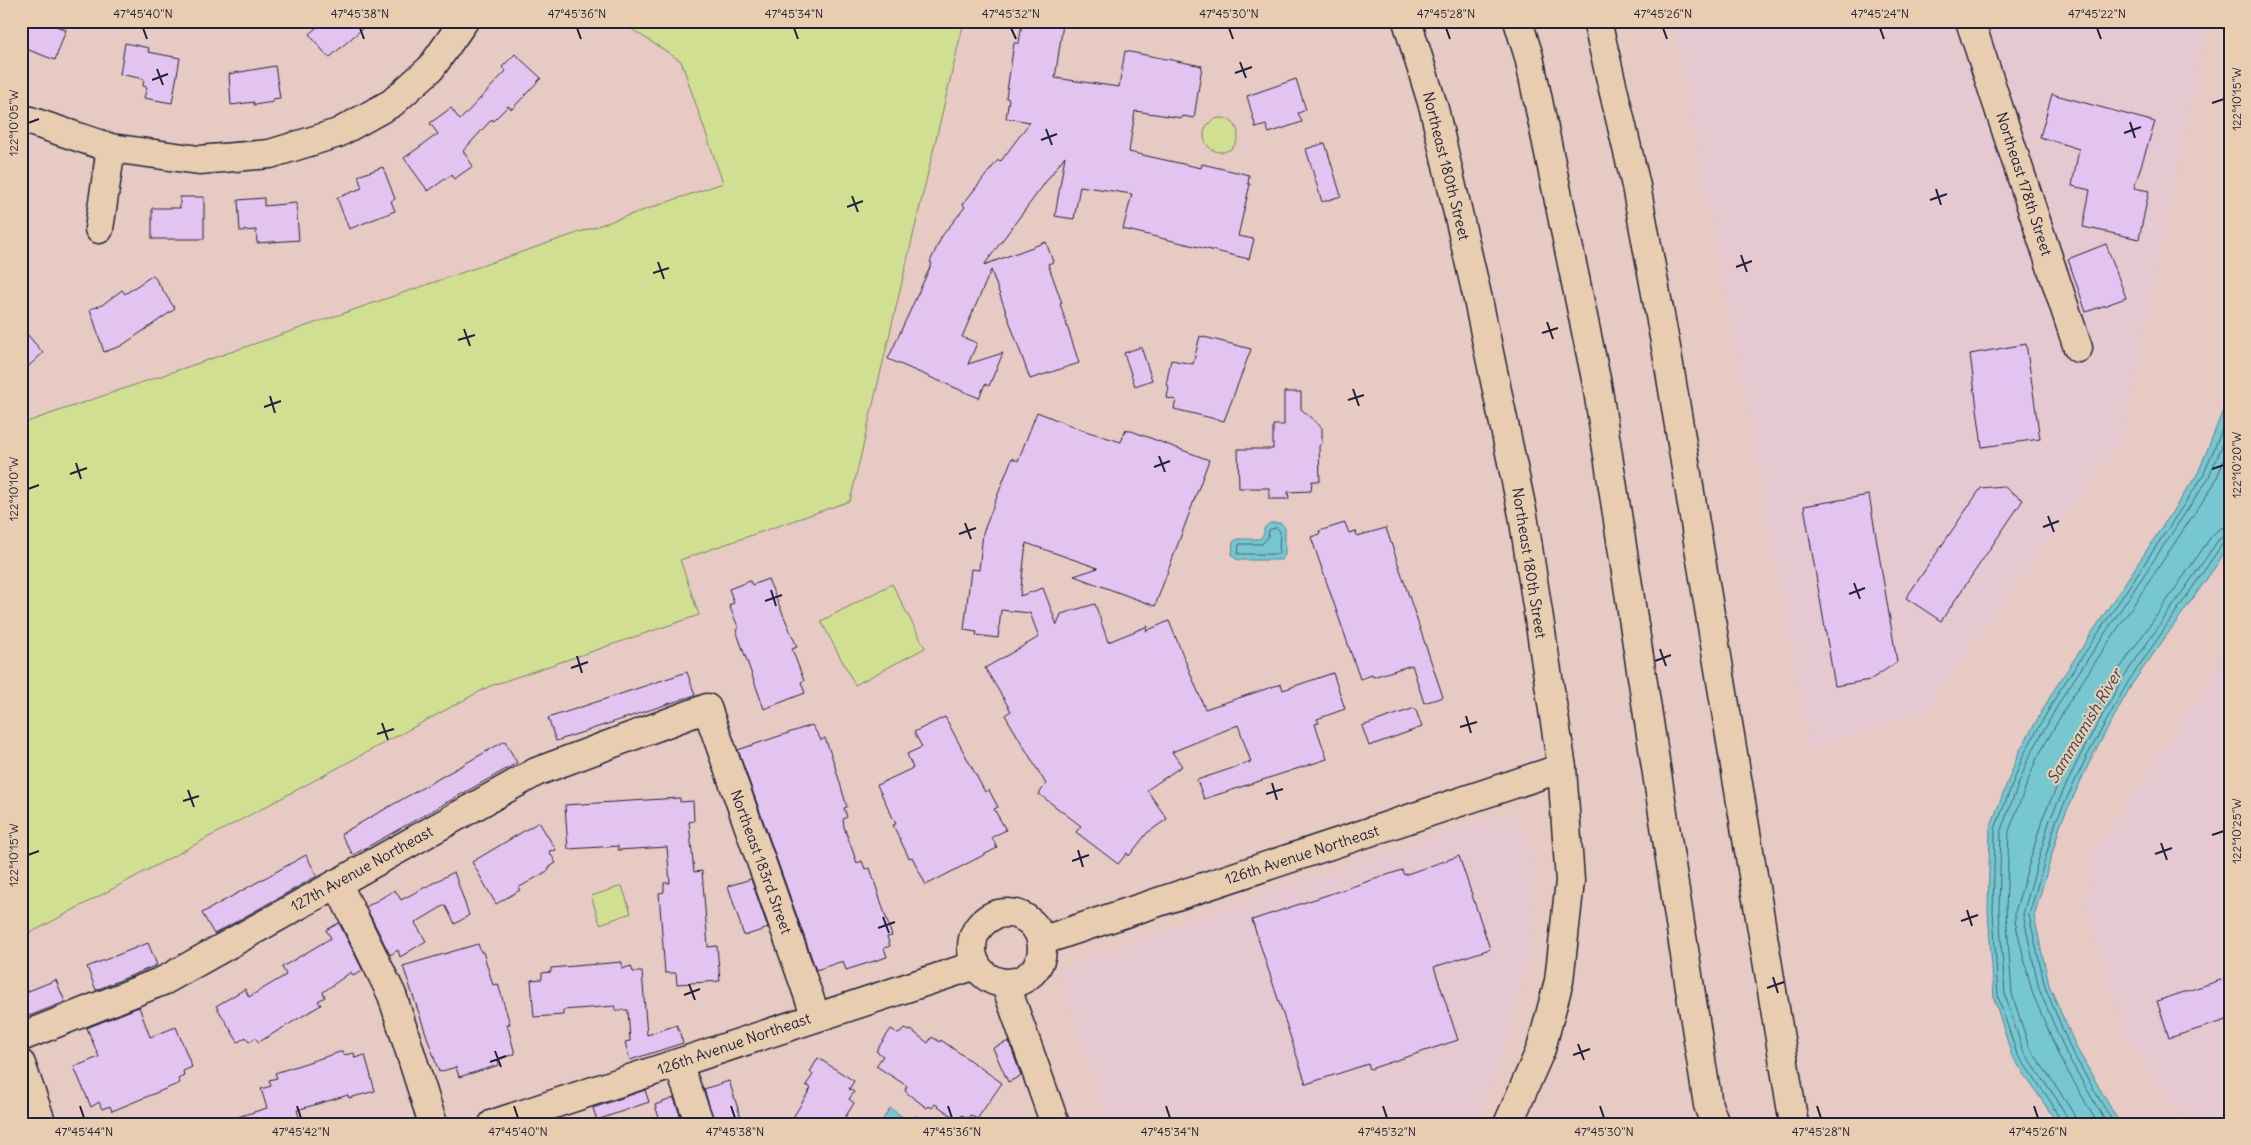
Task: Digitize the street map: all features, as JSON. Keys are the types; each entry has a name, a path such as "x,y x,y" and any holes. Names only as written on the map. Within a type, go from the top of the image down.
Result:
{"main road":[{"path":"21,118 112,148 199,160 270,154 338,133 392,103 431,68 464,21"},
{"name":"Northeast 180th Street","path":"1407,21 1434,109 1523,515 1562,768 1570,880 1559,981 1541,1049 1512,1115"},
{"path":"1518,21 1529,57 1597,384 1710,1117"},
{"path":"1597,21 1636,186 1665,343 1794,1124"},
{"name":"Northeast 178th Street","path":"1970,21 2078,348"},
{"path":"99,229 112,148"},
{"name":"127th Avenue Northeast","path":"21,1038 165,980 536,772 707,708"},
{"name":"Northeast 183rd Street","path":"707,708 816,1017"},
{"name":"126th Avenue Northeast","path":"1042,941 1562,768"},
{"path":"337,883 392,995 433,1124"},
{"path":"1009,912 1026,918 1035,927 1042,941 1041,957 1032,972 1022,980 1006,983 988,978 976,964 972,952 973,939 978,927 992,916 1009,912"},
{"name":"126th Avenue Northeast","path":"493,1124 976,964"},
{"path":"1006,983 1055,1124"},
{"path":"21,1064 42,1124"},
{"path":"678,1064 700,1124"}],"shaded area":[{"path":"1673,21 2207,21 2123,437 1924,712 1811,751 1729,309"},
{"path":"2230,651 2230,1124 2200,1124 2196,1111 2180,1115 2127,1036 2085,907 2095,850"},
{"path":"1515,811 1534,855 1532,928 1524,978 1501,1061 1473,1124 1109,1124 1059,968 1353,863"}],"green space":[{"path":"619,21 964,21 850,501 680,560 699,615 490,686 21,938 21,424 723,183 681,61"},
{"path":"1221,118 1233,123 1238,135 1233,147 1221,152 1209,147 1204,135 1209,123"},
{"path":"892,584 925,648 855,685 821,621"},
{"path":"622,886 631,913 600,924 591,896"}],"water":[{"name":"Sammamish River","path":"2230,393 2230,542 2218,563 2132,684 2091,759 2061,823 2034,916 2049,985 2077,1049 2120,1124 2058,1124 2012,1056 1994,998 1988,911 1990,828 2019,752 2054,690 2198,473"},
{"path":"1270,523 1281,523 1285,528 1285,555 1281,560 1238,560 1232,556 1233,542 1238,539 1260,539 1264,534 1264,528"},
{"path":"890,1108 910,1122 915,1116 927,1124 880,1124"}],"building":[{"path":"21,21 43,21 66,30 55,60 21,47"},
{"path":"324,21 371,21 329,58 309,34"},
{"path":"1042,21 1063,24 1055,78 1119,87 1125,51 1202,66 1194,118 1135,111 1129,152 1201,168 1202,164 1249,175 1248,184 1250,184 1238,236 1254,239 1249,259 1123,229 1132,194 1080,186 1074,219 1055,216 1065,156 984,265 1046,242 1053,262 1048,264 1062,303 1060,304 1079,363 1030,379 991,270 962,337 977,343 968,364 1003,353 989,386 985,384 979,398 888,359 932,263 930,262 942,236 965,207 963,204 998,160 1001,161 1030,122 1006,118 1009,99 1006,98 1014,43 1019,43 1022,23 1042,26"},
{"path":"125,43 149,48 148,52 180,58 172,103 144,98 147,87 143,86 144,79 120,74"},
{"path":"515,54 541,78 512,109 508,106 493,121 492,119 463,151 473,166 454,179 451,175 428,191 404,158 438,134 430,123 451,108 460,120 506,71 502,67"},
{"path":"275,66 280,98 273,99 273,102 254,105 254,102 231,105 229,74"},
{"path":"1296,79 1306,110 1298,113 1302,122 1269,133 1266,125 1256,128 1247,96"},
{"path":"2052,94 2155,122 2134,188 2149,191 2139,239 2083,227 2090,190 2072,186 2079,149 2040,137"},
{"path":"1325,143 1341,196 1322,202 1306,149"},
{"path":"383,167 395,199 391,201 395,211 349,229 337,198 362,188 358,176"},
{"path":"180,197 204,197 204,239 152,239 152,208 180,208"},
{"path":"264,198 264,206 296,203 299,240 257,243 256,230 240,231 238,200"},
{"path":"2106,244 2126,298 2086,312 2068,259"},
{"path":"153,275 175,309 121,346 104,352 90,309 102,305 122,290 125,294"},
{"path":"21,327 43,353 21,373"},
{"path":"1200,336 1251,349 1224,421 1174,409 1176,400 1167,398 1169,386 1166,385 1171,360 1193,364"},
{"path":"2026,344 2040,439 1982,447 1970,354"},
{"path":"1141,347 1152,380 1135,386 1124,353"},
{"path":"1284,392 1301,392 1301,409 1322,428 1322,443 1319,446 1320,481 1312,481 1311,491 1288,492 1289,499 1269,499 1269,488 1239,488 1238,449 1273,449 1273,425 1284,425"},
{"path":"1037,412 1082,430 1121,442 1126,429 1209,460 1155,606 1074,576 1098,568 1026,543 1020,596 1043,588 1057,625 1061,614 1095,604 1108,642 1148,626 1146,631 1169,621 1205,709 1281,684 1283,690 1333,673 1345,709 1317,719 1319,723 1315,724 1327,759 1204,799 1197,780 1251,762 1238,725 1172,752 1182,766 1147,790 1167,819 1147,833 1129,856 1127,853 1118,864 1076,832 1081,826 1039,794 1046,784 1005,715 1011,711 985,668 1039,637 1030,613 1001,610 998,638 976,635 977,632 964,630 971,569 979,570 983,533 1012,458 1018,461"},
{"path":"2003,486 2023,500 1941,621 1906,598 1981,488"},
{"path":"1869,495 1897,662 1870,680 1835,686 1804,506"},
{"path":"1345,523 1349,533 1356,531 1357,536 1386,528 1443,697 1424,703 1412,665 1360,679 1311,537 1320,534 1319,531"},
{"path":"768,579 797,647 792,649 804,681 801,682 805,693 764,709 736,630 739,629 729,605 734,603 729,589 750,581 752,585"},
{"path":"687,672 695,695 556,741 548,718"},
{"path":"1415,708 1422,727 1369,746 1362,726"},
{"path":"945,717 985,792 989,790 998,807 994,809 1006,830 992,837 997,848 926,885 912,857 909,858 893,825 896,824 877,785 913,768 907,754 922,747 914,732"},
{"path":"812,725 821,740 825,738 847,807 844,808 847,817 843,819 844,827 857,863 862,861 865,869 870,868 892,936 887,937 890,946 884,948 887,957 846,970 843,961 816,970 738,750"},
{"path":"505,741 517,763 353,855 341,834"},
{"path":"680,798 680,802 693,801 694,821 689,822 694,872 702,871 708,947 717,946 720,981 677,984 676,973 665,973 659,893 664,892 664,883 670,883 667,847 618,850 618,846 568,849 565,805"},
{"path":"539,822 556,850 549,851 556,863 548,868 549,870 518,888 520,890 496,904 472,862"},
{"path":"306,855 317,876 214,934 202,913"},
{"path":"1459,856 1490,949 1434,967 1458,1040 1370,1069 1368,1064 1306,1084 1252,920 1402,870 1404,875"},
{"path":"454,872 469,915 455,924 445,905 415,923 426,941 400,957 398,950 390,955 366,907 395,890 401,900"},
{"path":"751,879 768,928 744,936 728,886"},
{"path":"339,923 363,971 353,976 351,972 323,992 325,997 318,1001 321,1005 259,1042 255,1038 249,1042 246,1037 238,1042 216,1006 245,989 249,997 286,975 282,967 331,938 326,930"},
{"path":"148,943 157,965 96,990 87,967"},
{"path":"478,944 481,952 483,952 493,985 498,984 510,1024 507,1024 515,1054 498,1059 499,1065 459,1077 456,1067 439,1072 403,966"},
{"path":"622,962 622,969 631,966 633,972 642,972 647,1035 677,1025 683,1043 630,1060 625,1042 630,1041 628,1010 615,1010 615,1006 563,1010 563,1015 534,1017 531,980 542,979 542,973 551,972 551,968"},
{"path":"2230,977 2230,1019 2169,1038 2157,1001"},
{"path":"56,980 65,1002 21,1019 21,994"},
{"path":"139,1007 150,1037 176,1027 192,1067 183,1071 184,1076 178,1079 180,1083 112,1111 110,1106 102,1109 99,1102 91,1107 74,1067 99,1057 87,1028"},
{"path":"904,1028 909,1031 911,1030 928,1043 932,1037 940,1042 941,1040 1002,1083 977,1119 970,1115 969,1119 962,1115 958,1120 935,1104 932,1108 929,1106 927,1108 907,1093 905,1090 907,1086 876,1066 883,1056 876,1051 891,1029 899,1034"},
{"path":"1009,1041 1021,1076 1008,1082 993,1048"},
{"path":"343,1051 344,1055 354,1053 355,1058 365,1055 375,1091 349,1098 348,1095 297,1110 301,1124 229,1124 228,1120 267,1108 261,1089 271,1086 269,1080 277,1078 275,1073"},
{"path":"818,1058 854,1081 849,1089 854,1092 849,1099 854,1103 841,1124 789,1124 811,1088 806,1085 813,1075 810,1072"},
{"path":"729,1081 743,1124 715,1124 704,1089"},
{"path":"645,1090 649,1102 597,1120 593,1108"},
{"path":"674,1098 683,1124 661,1124 655,1105"}]}
